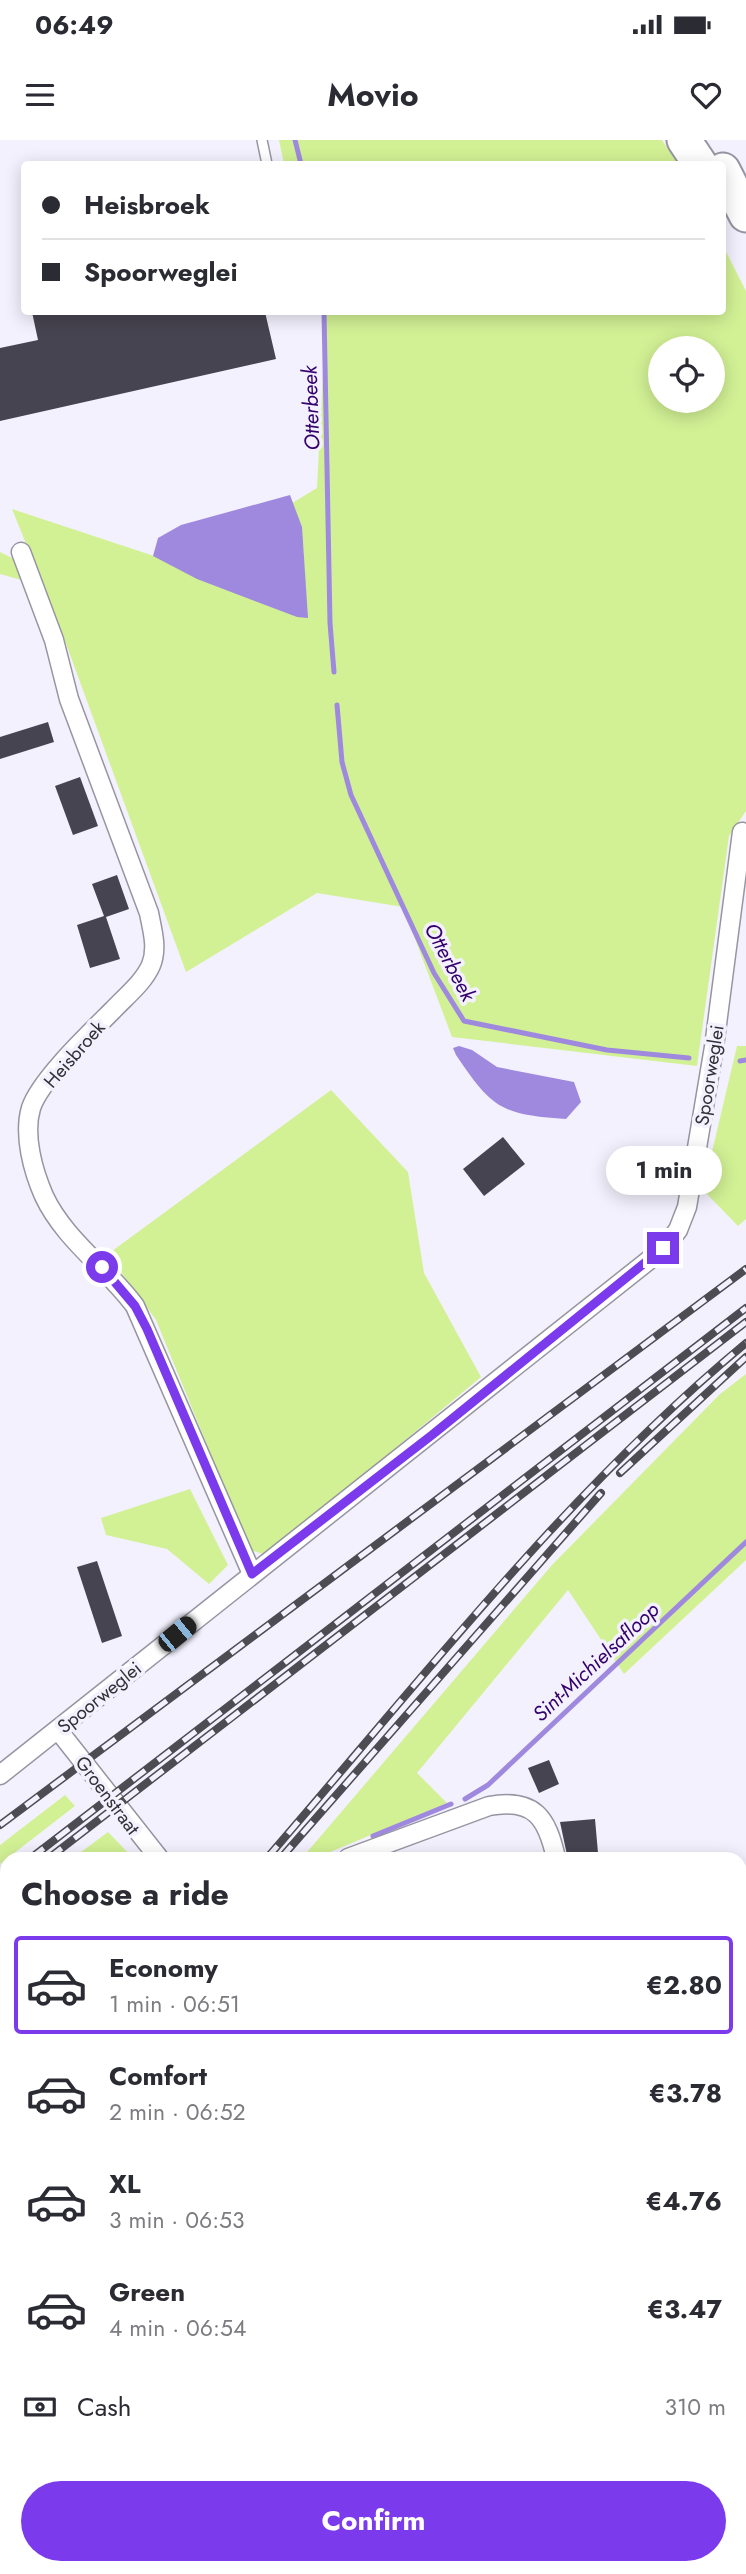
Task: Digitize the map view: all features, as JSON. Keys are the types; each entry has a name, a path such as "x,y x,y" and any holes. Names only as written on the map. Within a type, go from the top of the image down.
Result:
{"highway":[{"path":"684,140 698,161"},
{"path":"707,140 718,161"},
{"path":"726,176 746,217"},
{"path":"726,194 746,217"}],"street":[{"name":"Heisbroek","path":"21,552 54,640 73,709 149,912 155,943 151,965 131,992 45,1084 32,1107 29,1129 33,1166 45,1197 63,1227 121,1287 135,1306 252,1574"},
{"name":"Spoorweglei","path":"0,1775 432,1435 663,1248 678,1230 687,1207 740,889 741,832"},
{"name":"Groenstraat","path":"58,1730 154,1852"},
{"path":"364,1852 489,1806 512,1804 534,1811 543,1819 554,1852"}],"lane":[{"path":"262,140 266,161"}],"green space":[{"path":"279,140 662,140 676,161 283,161"},
{"path":"726,252 746,291 746,811 729,836 697,1066 452,1037 403,907 317,893 186,972 61,630 12,509 287,600 289,505 317,488 326,315 726,315"},
{"path":"0,552 18,561 25,581 0,574"},
{"path":"737,1046 746,1046 746,1219 738,1226 703,1190"},
{"path":"331,1090 408,1172 424,1273 481,1377 267,1555 250,1550 156,1320 108,1254"},
{"path":"746,1374 746,1560 624,1674 568,1590 417,1773 447,1803 330,1852 307,1852 552,1565 720,1394"},
{"path":"190,1489 228,1565 209,1584 167,1549 106,1535 101,1518"},
{"path":"65,1795 75,1806 16,1852 0,1852 0,1845"},
{"path":"108,1832 127,1852 81,1852"}],"shaded area":[{"path":"290,495 302,527 308,618 297,617 197,579 153,556 158,538 181,525"},
{"path":"459,1046 472,1050 497,1067 574,1082 581,1102 566,1119 512,1111 489,1097 479,1087 456,1055 453,1048"}],"building":[{"path":"33,315 266,315 276,359 0,421 0,348 38,340"},
{"path":"48,722 54,742 0,759 0,737"},
{"path":"80,777 98,826 73,835 55,786"},
{"path":"117,875 129,909 106,917 120,959 90,968 77,925 104,916 92,884"},
{"path":"503,1137 525,1164 484,1196 463,1169"},
{"path":"97,1561 122,1636 102,1643 77,1567"},
{"path":"549,1760 559,1784 539,1793 528,1768"},
{"path":"595,1819 598,1852 566,1852 560,1822"}],"waterway":[{"name":"Otterbeek","path":"295,140 300,161"},
{"name":"Otterbeek","path":"324,315 330,623 334,672"},
{"name":"Otterbeek","path":"337,705 342,762 351,795 434,973 464,1021 607,1050 689,1058"},
{"name":"Otterbeek","path":"740,1061 746,1060"},
{"name":"Sint-Michielsafloop","path":"465,1799 488,1785 746,1542"},
{"name":"Sint-Michielsafloop","path":"373,1836 451,1804"}],"railway":[{"path":"0,1825 746,1269"},
{"path":"39,1852 746,1308"},
{"path":"57,1852 746,1322"},
{"path":"272,1852 496,1590 556,1525 680,1400 746,1343"},
{"path":"620,1473 746,1357"},
{"path":"286,1852 601,1493"}],"route":[{"path":"102,1267 135,1306 147,1329 252,1574 432,1435 663,1248"}]}
